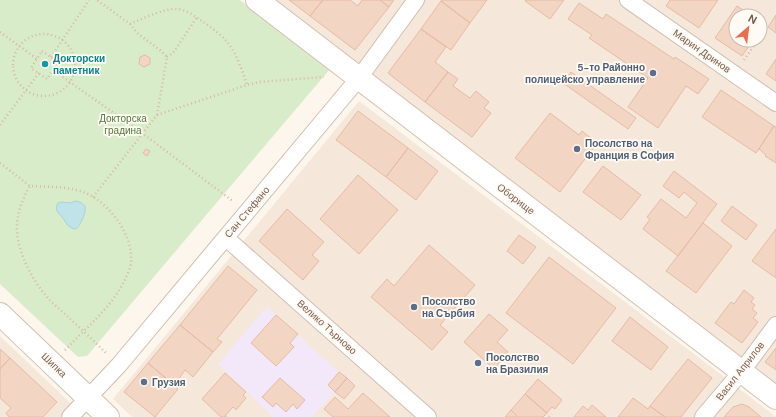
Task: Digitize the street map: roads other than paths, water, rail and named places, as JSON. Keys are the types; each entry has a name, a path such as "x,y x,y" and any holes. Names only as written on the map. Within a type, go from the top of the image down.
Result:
{"street":[{"name":"Оборище","path":"257,0 776,398"},
{"name":"Сан Стефано","path":"70,417 120,365 359,78 416,0"},
{"name":"Марин Дринов","path":"628,0 776,103"},
{"name":"Велико Търново","path":"226,238 428,417"},
{"name":"Шипка","path":"0,314 108,417"},
{"name":"Васил Априлов","path":"703,417 742,371 776,324"}],"water":[{"path":"76,201 83,204 85,209 80,225 73,229 67,225 56,207 58,203 70,203"}],"place":[{"name":"Докторски паметник","path":"45,64"},
{"name":"5-то Районно полицейско управление","path":"653,73"},
{"name":"Посолство на Франция в София","path":"577,149"},
{"name":"Посолство на Сърбия","path":"414,307"},
{"name":"Посолство на Бразилия","path":"478,363"},
{"name":"Грузия","path":"144,382"}],"park label":[{"name":"Докторска градина","path":"123,124"}]}
